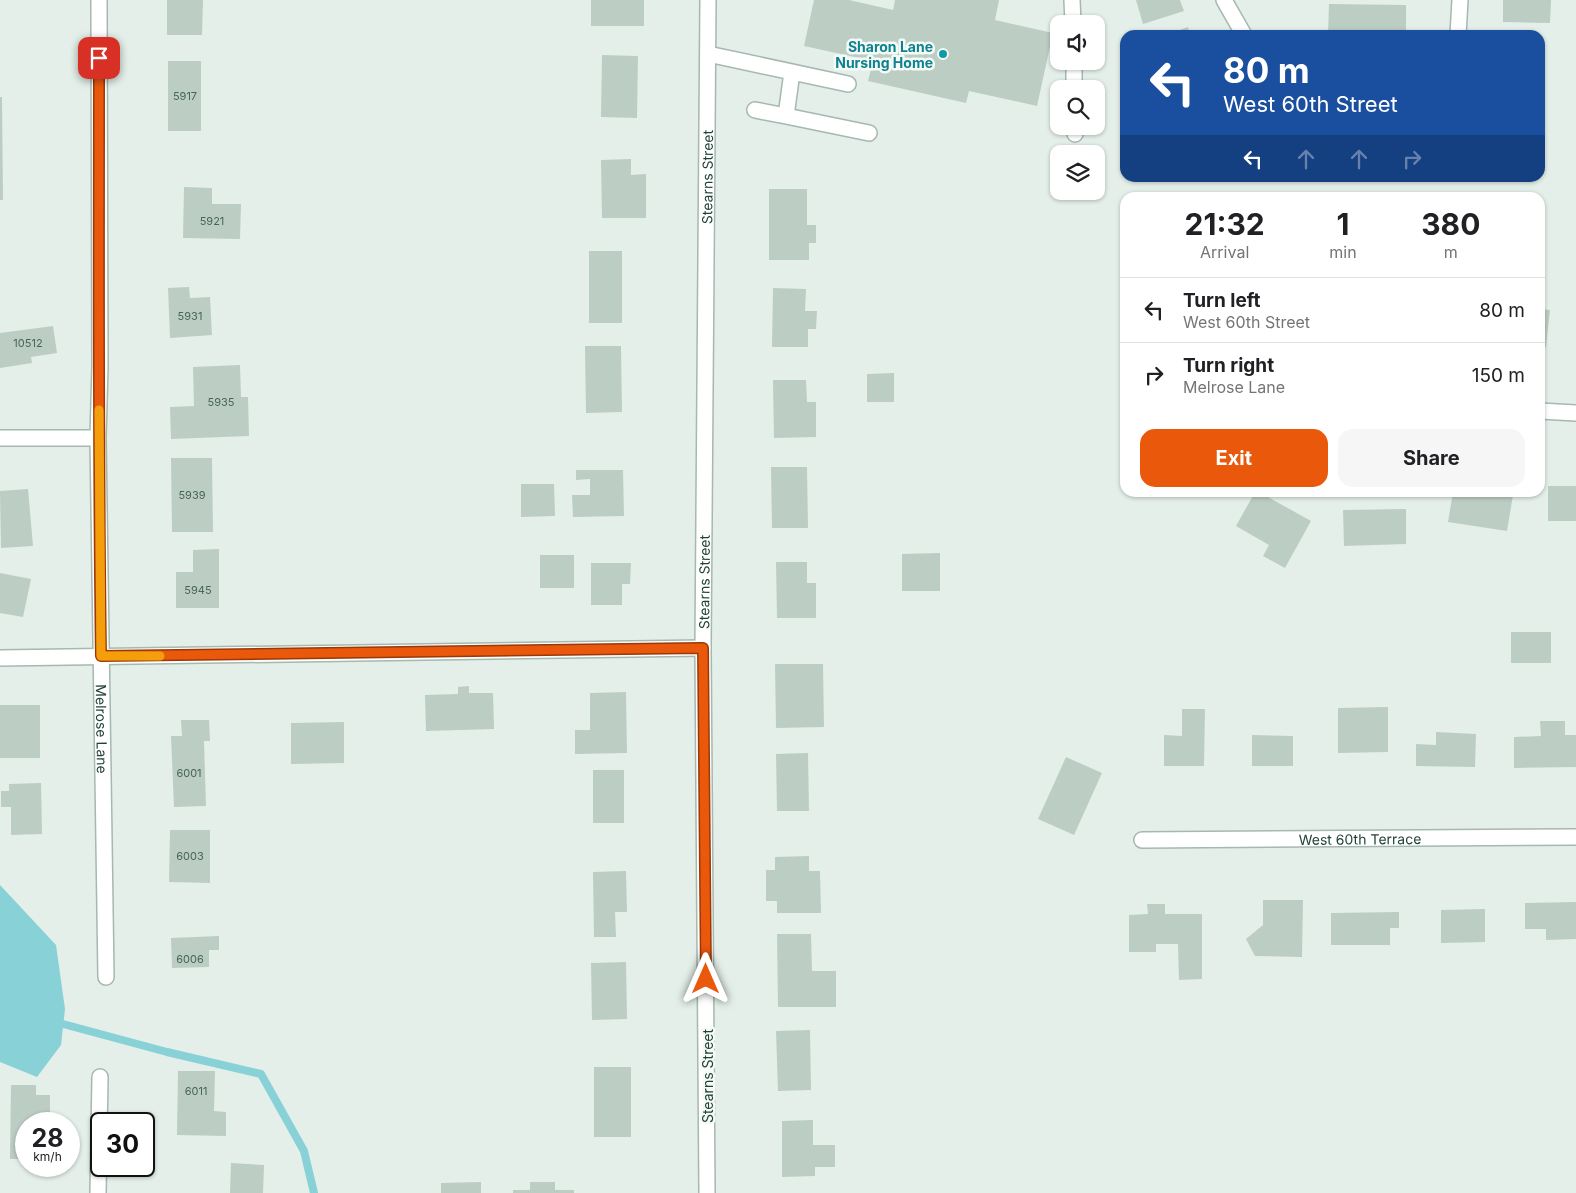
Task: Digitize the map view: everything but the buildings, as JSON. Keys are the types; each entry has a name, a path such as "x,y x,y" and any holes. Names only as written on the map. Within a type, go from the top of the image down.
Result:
{"street":[{"name":"Melrose Lane","path":"99,0 100,366 98,438 106,977"},
{"name":"Stearns Street","path":"707,1193 703,648 708,0"},
{"path":"1072,0 1073,15"},
{"path":"1224,0 1241,30"},
{"path":"1458,30 1460,0"},
{"path":"708,54 848,84"},
{"path":"786,116 792,72"},
{"path":"755,110 869,133"},
{"path":"1545,411 1576,413"},
{"path":"0,438 98,438"},
{"path":"0,658 703,648"},
{"name":"West 60th Terrace","path":"1142,840 1576,837"},
{"path":"98,1193 100,1077"}],"water":[{"path":"0,885 56,945 65,1009 61,1045 37,1077 0,1062"}],"waterway":[{"path":"63,1024 167,1052 261,1074 304,1151 314,1193"}],"slow traffic":[{"path":"99,410 101,656 160,656"}],"place":[{"name":"Sharon Lane Nursing Home","path":"943,54"}],"route":[{"path":"99,58 100,366 98,438 101,656 703,648 706,979"}]}
